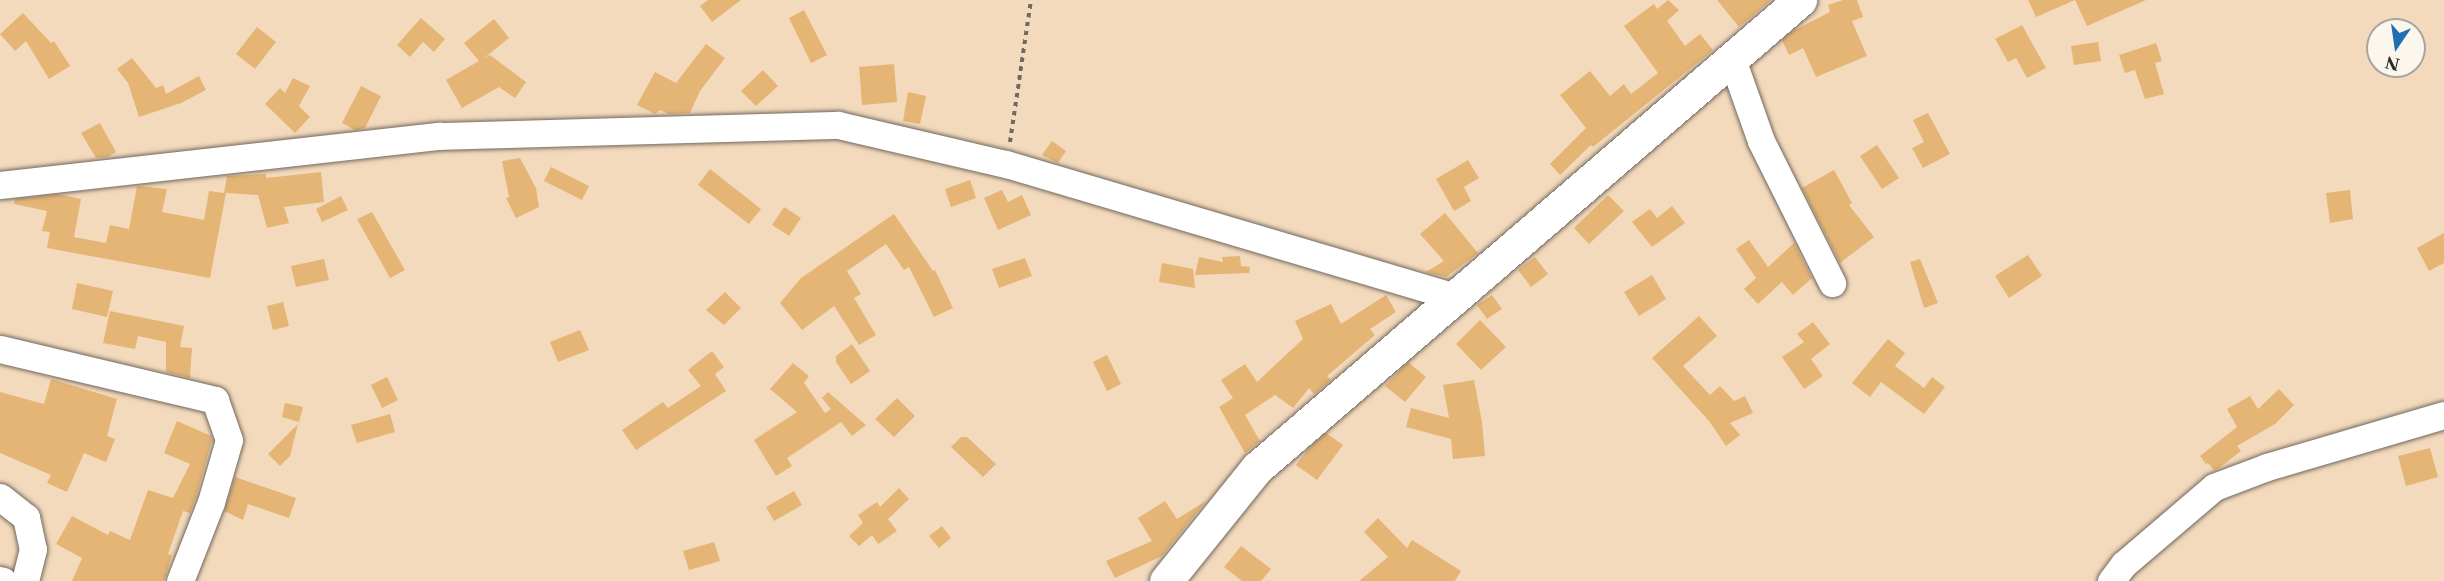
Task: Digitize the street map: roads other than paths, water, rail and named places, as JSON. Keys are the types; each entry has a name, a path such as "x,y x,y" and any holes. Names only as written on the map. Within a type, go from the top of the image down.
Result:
{"main road":[{"path":"1166,581 1257,468 1800,0"}],"street":[{"path":"1732,59 1761,141 1832,283"},
{"path":"0,185 440,136 838,125 1006,164 1455,297"},
{"path":"0,349 215,400 229,440 211,502 180,581"},
{"path":"2111,581 2124,564 2214,487 2267,467 2444,415"},
{"path":"0,497 26,517 33,549 25,581"}]}
